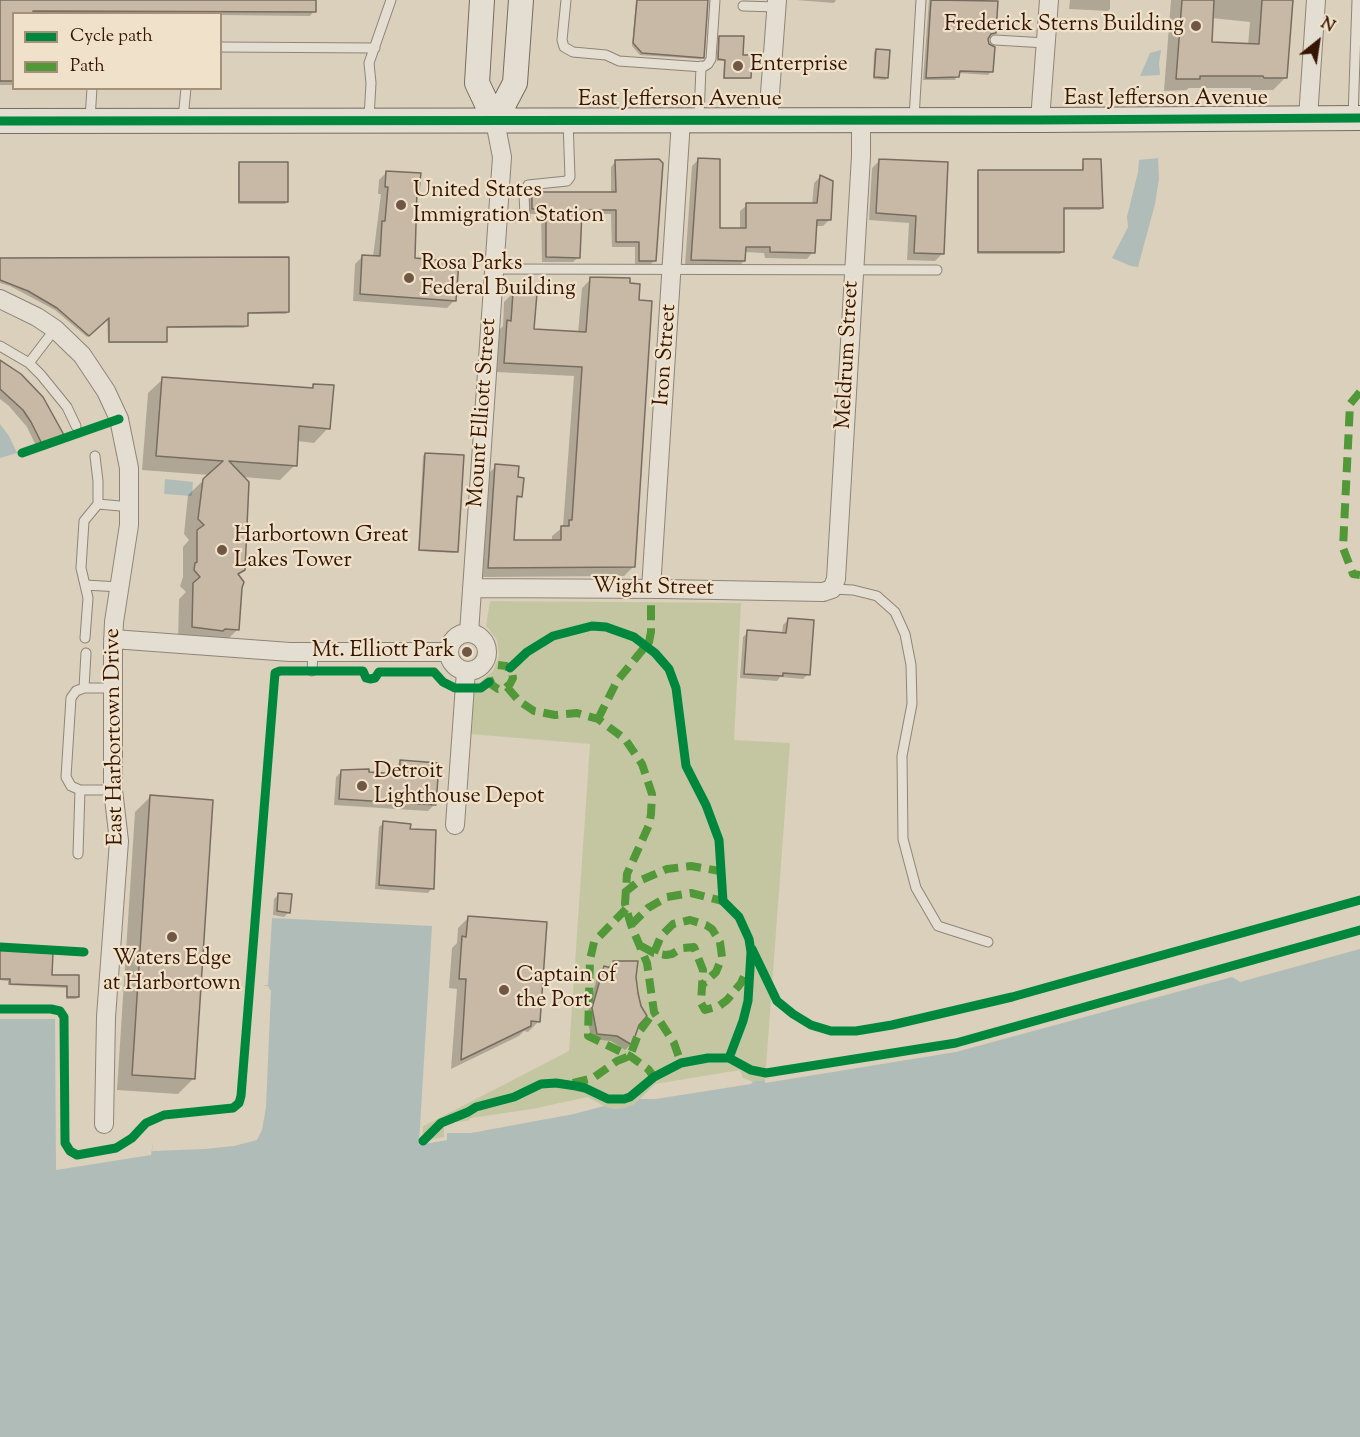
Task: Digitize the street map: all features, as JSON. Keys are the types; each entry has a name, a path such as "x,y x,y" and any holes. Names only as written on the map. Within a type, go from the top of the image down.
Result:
{"main road":[{"name":"Mount Elliott Street","path":"482,0 477,83 495,121"},
{"path":"495,121 515,83 521,0"},
{"path":"478,57 487,66 497,69 517,59"},
{"name":"East Jefferson Avenue","path":"0,122 1356,118"}],"street":[{"path":"1040,120 1049,0"},
{"path":"1308,118 1316,0"},
{"path":"768,120 777,4"},
{"name":"Iron Street","path":"651,589 673,269 690,120"},
{"name":"Meldrum Street","path":"832,589 836,579 861,156 861,120"},
{"name":"Mount Elliott Street","path":"469,633 502,157 495,121"},
{"name":"East Harbortown Drive","path":"0,299 37,317 55,329 82,355 95,372 119,419 129,468 130,507 113,639 113,790 119,841 106,1017 104,1124"},
{"name":"Wight Street","path":"472,588 823,592 832,589"},
{"path":"469,633 475,634 484,642 487,654 486,660 478,669 466,671 452,663 448,652 455,638 469,633"},
{"path":"113,639 290,652 448,652"},
{"path":"455,825 466,671"}],"lane":[{"path":"369,121 371,83 369,63 391,0"},
{"path":"566,0 562,40 564,47 573,52 606,55 619,61 701,66 708,64 711,59 715,0"},
{"path":"914,120 921,0"},
{"path":"1356,118 1357,0"},
{"path":"743,6 777,4"},
{"path":"1355,54 1360,44 1360,32"},
{"path":"995,40 1046,43"},
{"path":"222,47 375,48"},
{"path":"690,120 701,66"},
{"path":"90,121 92,90"},
{"path":"182,121 186,90"},
{"path":"498,216 525,217 524,194 528,185 567,181 570,177 568,121"},
{"path":"494,269 937,270"},
{"path":"29,363 55,329"},
{"path":"0,346 29,363 52,387 67,407 76,426"},
{"path":"85,638 88,598 81,568 84,521 98,504 95,456"},
{"path":"98,504 130,507"},
{"path":"85,585 120,587"},
{"path":"832,589 853,590 877,596 895,612 905,634 910,665 912,704 902,756 903,838 916,888 938,926 988,942"},
{"path":"312,671 313,652"},
{"path":"84,688 86,653"},
{"path":"112,688 84,688 76,691 71,698 66,777 71,786 80,790 113,790"},
{"path":"78,854 80,790"}],"green space":[{"path":"490,601 741,603 734,740 790,743 765,1080 753,1082 743,1078 652,1087 634,1104 624,1108 614,1109 601,1105 456,1122 455,1128 447,1127 447,1140 419,1145 420,1128 569,1051 590,744 470,734 475,686 493,671 499,656 497,640 486,626"}],"shaded area":[{"path":"1161,50 1160,75 1140,76 1150,53"},
{"path":"1158,158 1159,179 1155,204 1138,267 1131,266 1112,258 1128,227 1127,217 1139,160"},
{"path":"0,424 17,453 0,458"},
{"path":"165,479 193,482 192,496 164,494"},
{"path":"272,918 432,926 419,1144 447,1140 447,1127 455,1127 456,1122 591,1099 614,1109 624,1108 634,1104 652,1087 741,1073 743,1078 749,1082 765,1080 765,1083 956,1052 1232,977 1240,982 1360,949 1360,1437 0,1437 0,1019 55,1019 56,1170 151,1155 153,1143 251,1128 264,985 268,985"}],"pier":[{"path":"261,985 268,986 271,991 266,1107 262,1130 257,1140 234,1146 152,1151 153,1143 169,1137 249,1125"},
{"path":"740,1070 743,1078 753,1082 751,1084 656,1099 640,1099 655,1084"},
{"path":"588,1097 604,1106 574,1114 471,1133 447,1133 447,1140 419,1145 420,1128 423,1126 422,1141 444,1137 444,1125 452,1124 455,1119 456,1122 466,1122 471,1118 532,1109"}],"building":[{"path":"0,0 316,0 316,12 12,12 12,81 0,81"},
{"path":"637,0 708,0 704,58 642,53 633,43"},
{"path":"931,0 998,1 996,33 991,34 988,39 989,44 995,47 993,72 960,71 959,77 926,78"},
{"name":"Frederick Sterns Building","path":"1182,0 1214,0 1212,42 1259,44 1262,0 1293,0 1287,78 1200,76 1200,79 1176,79"},
{"name":"Enterprise","path":"719,36 744,36 743,55 752,55 751,78 724,78 725,60 718,59"},
{"path":"876,49 890,50 888,78 874,77"},
{"path":"698,158 720,159 720,228 746,228 746,203 817,203 820,175 833,181 831,220 817,220 815,253 770,252 770,247 746,247 745,261 691,260"},
{"path":"659,159 663,163 656,261 639,261 639,242 616,242 616,210 582,210 580,258 546,257 546,209 532,209 532,192 616,192 615,160"},
{"path":"879,159 948,162 944,254 914,253 916,216 876,213"},
{"path":"1083,159 1101,159 1103,208 1064,208 1064,252 978,252 978,170 1083,170"},
{"path":"239,162 288,162 288,202 239,202"},
{"name":"Rosa Parks Federal Building","path":"386,171 421,173 419,190 417,190 415,258 459,262 456,301 360,294 362,255 380,256 382,221 385,221 388,187 385,187"},
{"path":"289,257 289,312 248,313 248,326 167,327 167,342 109,342 109,318 89,336 57,308 28,291 0,280 0,258"},
{"path":"590,277 630,278 630,283 640,284 639,300 652,301 635,567 488,568 495,464 519,466 518,477 524,478 522,497 517,496 514,540 561,540 561,526 569,526 569,520 572,520 582,367 504,363 507,320 511,321 513,292 537,293 534,329 586,332"},
{"path":"0,360 21,374 43,397 64,435 42,444 23,410 0,389"},
{"path":"162,377 313,388 313,384 334,385 330,429 299,426 297,466 229,461 249,482 245,570 238,574 244,582 239,630 225,629 223,631 192,627 193,583 200,577 194,570 197,562 197,530 204,525 198,519 203,479 223,461 156,456"},
{"path":"425,453 464,455 458,552 419,550"},
{"path":"788,618 814,620 810,675 744,674 747,630 786,633"},
{"path":"400,760 439,763 436,805 339,799 341,770 369,769 369,772 400,774"},
{"name":"Waters Edge at Harbortown","path":"150,795 213,800 195,1079 132,1075"},
{"path":"383,821 411,824 410,829 436,830 434,889 379,885"},
{"path":"278,893 292,894 290,913 277,911"},
{"name":"Captain of the Port","path":"468,916 547,922 540,1022 531,1021 531,1026 461,1060 466,979 459,979 462,936 466,937"},
{"path":"0,950 53,952 52,975 79,975 79,997 67,997 67,986 10,984 10,979 0,979"},
{"path":"613,961 638,961 636,977 638,993 641,1006 647,1016 639,1025 632,1045 617,1036 597,1034 592,1008 604,966 615,969"}],"marked path":[{"path":"1360,392 1350,404 1343,548 1353,574 1360,575"},
{"path":"598,719 617,681 649,642 651,603"},
{"path":"489,678 492,685 498,689 510,684 513,678 512,672 506,666 498,665"},
{"path":"507,687 519,701 534,711 555,715 577,713 598,719 625,739 642,764 652,794 651,814 649,825 627,874 625,904 647,963 654,1012 674,1043 681,1063"},
{"path":"624,893 639,881 667,869 691,866 720,871"},
{"path":"631,925 648,908 667,897 691,893 723,901"},
{"path":"626,909 594,942 590,960 588,1036 630,1056 648,1069 654,1077"},
{"path":"654,953 661,936 673,924 690,920 706,925 712,929 720,942 722,957 716,972 703,984"},
{"path":"641,946 654,953 666,955 682,948 694,947 703,970 701,1003 705,1010 719,1006 727,1000 741,983 745,974"},
{"path":"573,1083 593,1078 617,1061 630,1056 639,1032 654,1012"}],"cycle path":[{"path":"0,121 1360,118"},
{"path":"22,453 119,419"},
{"path":"510,668 527,652 553,636 592,626 606,627 634,637 655,653 669,669 676,688 686,766 706,805 719,840 723,901 739,917 749,939 751,952 748,1001 729,1058 751,1070 766,1073 956,1043 1360,930"},
{"path":"0,1009 51,1009 60,1011 64,1017 65,1143 70,1151 77,1155 116,1148 132,1138 146,1123 164,1115 233,1108 239,1103 241,1096 275,673 280,671 363,671 366,678 370,679 375,678 379,672 434,672 443,682 455,688 481,688 489,682"},
{"path":"752,949 777,1001 793,1014 811,1025 831,1031 856,1031 892,1025 1012,997 1360,900"},
{"path":"0,947 84,952"},
{"path":"423,1141 441,1123 476,1107 514,1097 541,1084 556,1083 576,1086 608,1099 624,1099 630,1097 654,1077 681,1063 708,1058 729,1058"}],"place":[{"name":"Frederick Sterns Building","path":"1196,26"},
{"name":"Enterprise","path":"738,66"},
{"name":"United States Immigration Station","path":"401,205"},
{"name":"Rosa Parks Federal Building","path":"409,278"},
{"name":"Harbortown Great Lakes Tower","path":"222,550"},
{"name":"Mt. Elliott Park","path":"467,652"},
{"name":"Detroit Lighthouse Depot","path":"362,786"},
{"name":"Waters Edge at Harbortown","path":"172,937"},
{"name":"Captain of the Port","path":"504,990"}]}
